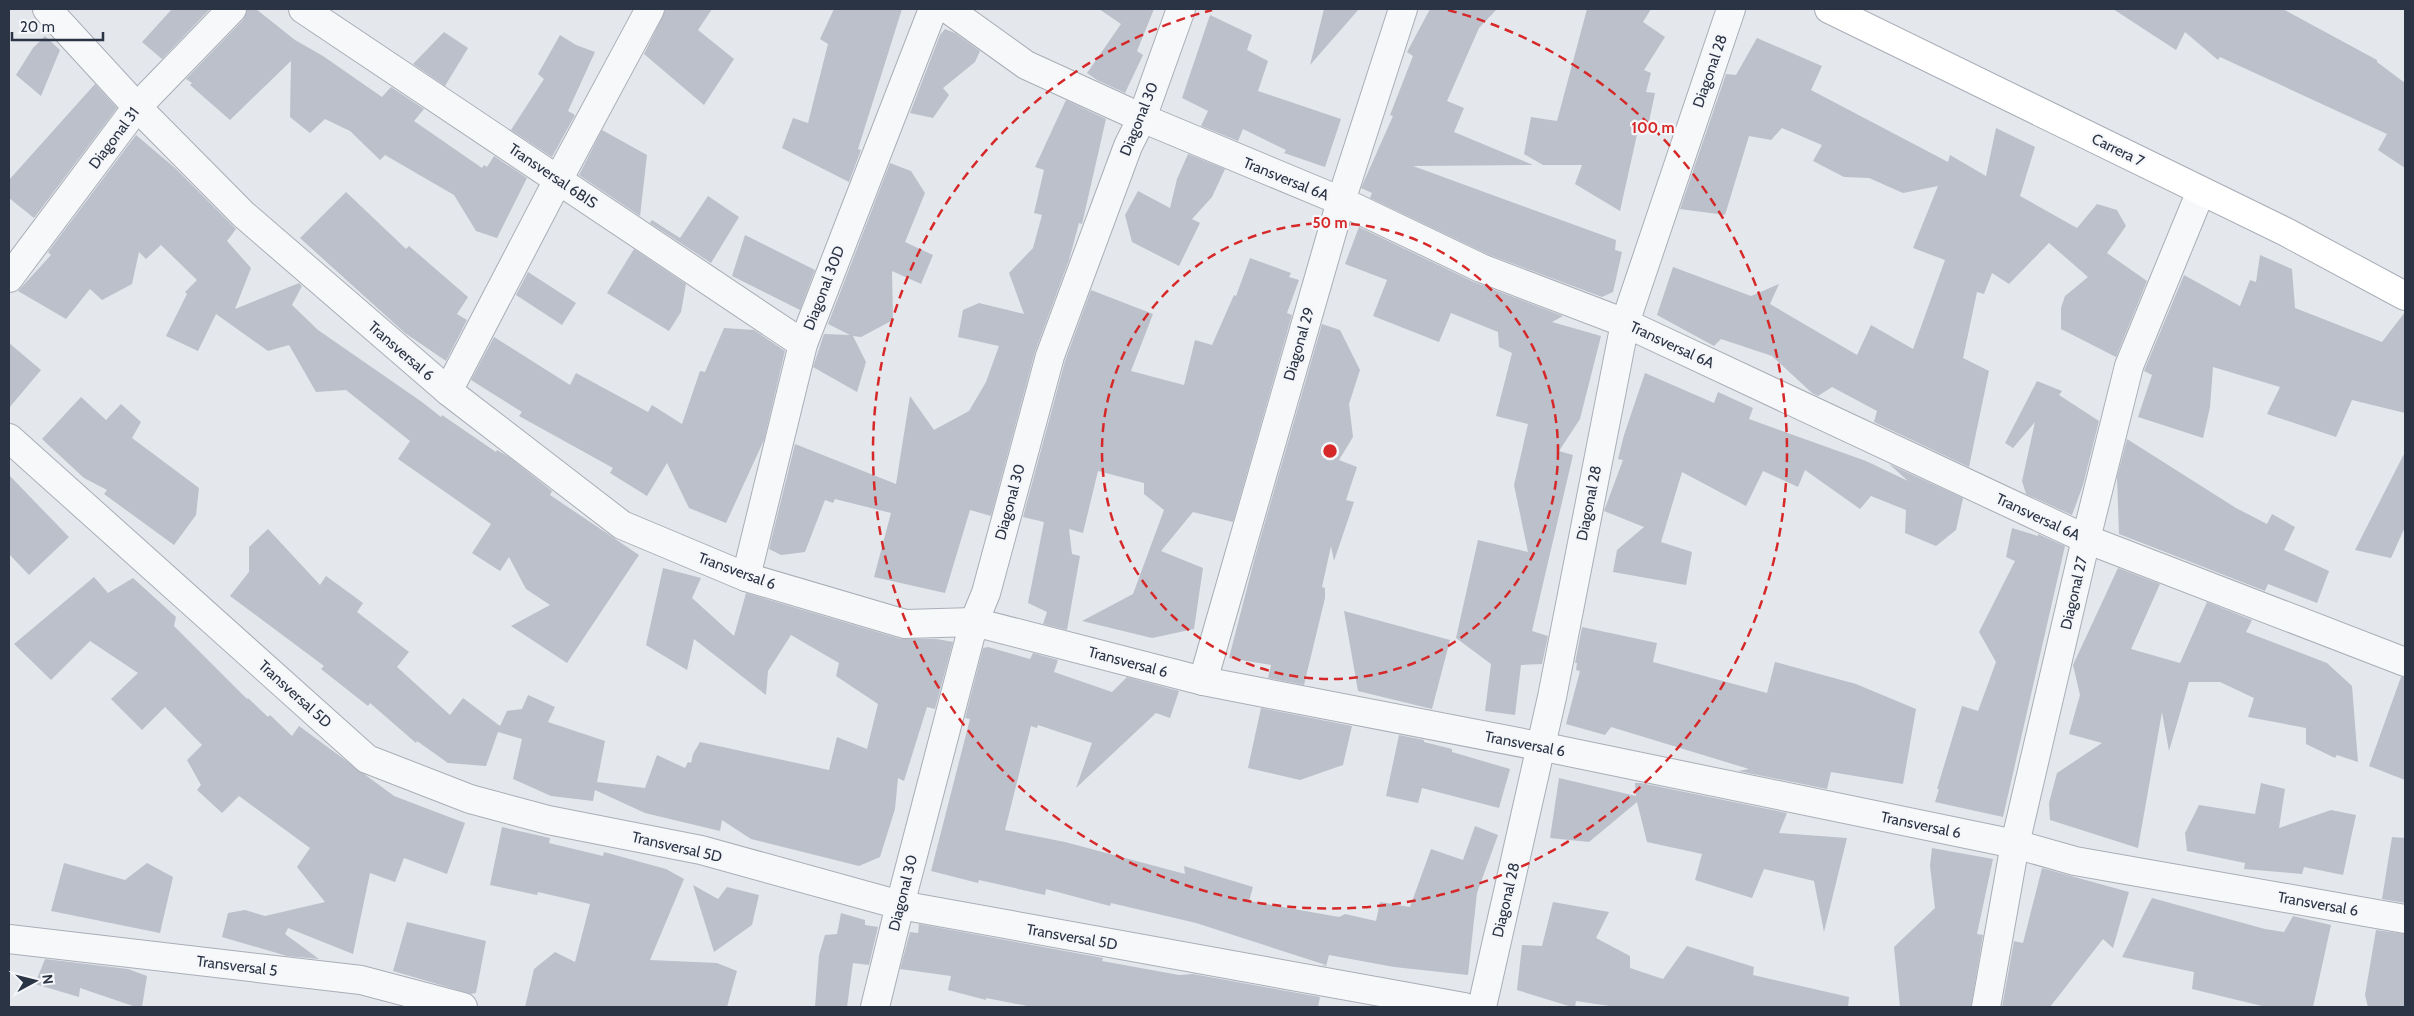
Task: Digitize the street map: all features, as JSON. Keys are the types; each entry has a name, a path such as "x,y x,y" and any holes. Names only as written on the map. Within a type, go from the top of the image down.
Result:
{"main road":[{"name":"Carrera 7","path":"1829,9 2286,232 2405,296"}],"street":[{"name":"Transversal 6","path":"47,9 136,107 243,214 448,392 622,525 746,577 905,624 974,622 1203,681 1541,747 2015,844 2075,861 2405,919"},
{"name":"Diagonal 31","path":"9,278 136,107 232,9"},
{"name":"Transversal 6BIS","path":"304,9 803,344"},
{"path":"448,392 558,180 650,9"},
{"name":"Diagonal 30D","path":"746,577 803,344 933,9"},
{"name":"Transversal 6A","path":"948,9 1026,65 1142,118 1341,201 1481,268 1625,323 2086,539 2405,662"},
{"name":"Diagonal 30","path":"875,1007 974,622 986,593 1050,356 1128,146 1142,118 1181,9"},
{"name":"Diagonal 29","path":"1203,681 1341,201 1403,9"},
{"name":"Diagonal 28","path":"1482,1007 1541,747 1625,323 1730,9"},
{"name":"Diagonal 27","path":"1986,1007 2015,844 2086,539 2129,366 2201,190"},
{"name":"Transversal 5D","path":"9,438 367,758 479,801 548,820 701,850 900,905 1464,1007"},
{"name":"Transversal 5","path":"9,941 361,980 463,1007"}],"building":[{"path":"172,9 210,9 162,59 142,42"},
{"path":"247,9 256,9 295,40 323,56 382,97 391,87 424,109 414,121 482,168 484,165 487,167 494,156 527,178 497,238 476,231 454,195 385,155 380,160 350,131 325,119 310,133 290,117 291,61 230,120 190,85 192,83 186,79 243,20"},
{"path":"666,9 712,9 698,30 734,59 704,105 644,54"},
{"path":"834,9 902,9 858,149 861,150 849,182 782,148 793,118 808,123 828,44 820,39"},
{"path":"1099,9 1154,9 1137,51 1143,55 1125,93 1097,80 1087,73 1121,24"},
{"path":"1324,9 1359,9 1310,65"},
{"path":"1430,9 1497,9 1479,28 1447,101 1464,108 1454,132 1533,165 1413,166 1616,240 1615,250 1622,252 1613,292 1602,297 1487,254 1370,198 1372,193 1361,188 1393,116 1390,115 1413,56 1407,52"},
{"path":"1587,9 1651,9 1643,22 1665,37 1644,70 1651,73 1646,92 1655,93 1647,131 1638,130 1620,211 1575,184 1582,165 1543,165 1524,154 1531,117 1557,121"},
{"path":"2113,9 2283,9 2377,60 2377,62 2405,83 2405,168 2378,150 2387,134 2220,57 2218,60 2185,32 2176,50"},
{"path":"1210,15 1252,35 1247,50 1268,61 1258,91 1341,119 1325,167 1284,153 1286,150 1243,129 1238,141 1201,126 1208,111 1182,98"},
{"path":"945,29 955,33 980,51 975,62 943,88 949,95 933,118 910,113 940,35"},
{"path":"444,32 468,48 445,86 413,64"},
{"path":"560,35 576,45 595,52 568,111 575,115 552,157 511,130 544,79 538,74"},
{"path":"45,36 60,50 41,96 16,75 33,48"},
{"path":"1757,38 1822,66 1811,90 1948,162 1950,155 1986,176 1996,128 2035,147 2020,196 2077,228 2097,204 2117,210 2126,226 2107,253 2147,281 2116,357 2061,329 2061,308 2065,296 2088,277 2049,243 2009,284 1992,273 1984,294 1977,292 1963,358 1989,371 1969,467 1874,422 1877,411 1832,387 1818,396 1812,393 1772,356 1721,339 1714,346 1657,315 1673,267 1751,296 1779,284 1770,304 1857,355 1871,325 1913,349 1945,260 1913,248 1938,186 1903,193 1869,178 1844,177 1813,161 1822,145 1782,128 1771,140 1749,136 1725,215 1680,209 1726,74 1736,75"},
{"path":"95,84 117,108 34,218 9,198 9,180"},
{"path":"1066,100 1106,119 1082,224 1079,223 1069,260 1035,352 991,516 970,510 945,593 874,577 891,513 835,499 833,503 825,500 805,552 781,555 769,549 795,444 896,484 910,396 934,430 969,411 986,382 999,346 958,337 963,310 979,303 1024,314 1009,273 1033,248 1042,215 1034,213 1044,170 1035,167"},
{"path":"602,130 647,155 640,216 579,175"},
{"path":"136,135 175,168 236,229 227,241 251,268 235,309 299,283 302,286 292,305 318,330 441,417 442,415 496,452 497,450 509,457 552,491 550,495 639,555 567,663 511,626 550,605 526,589 509,557 500,571 472,553 491,524 398,459 410,441 346,390 316,392 289,345 268,351 216,314 198,351 166,336 187,294 185,292 197,280 161,245 146,259 139,252 132,284 102,300 90,289 66,319 18,291 51,255 48,252"},
{"path":"1188,154 1225,169 1212,197 1192,219 1200,223 1179,266 1132,242 1125,215 1138,191 1170,208 1177,179"},
{"path":"890,163 911,171 925,193 905,242 933,255 921,284 892,271 893,320 861,337 853,336 866,362 857,392 813,367 824,334 850,335 828,324"},
{"path":"346,192 406,249 409,246 468,297 457,314 467,320 446,361 405,333 300,238"},
{"path":"708,196 739,217 711,263 650,223 652,220 680,238"},
{"path":"1359,227 1474,282 1563,316 1552,322 1601,336 1580,419 1559,451 1573,455 1532,631 1548,636 1542,664 1521,665 1515,715 1485,711 1491,664 1456,638 1478,540 1528,552 1514,485 1528,424 1496,416 1512,353 1499,347 1498,332 1451,313 1439,342 1373,316 1387,280 1345,264"},
{"path":"745,235 815,270 800,310 732,276"},
{"path":"634,249 686,284 681,312 669,331 607,293"},
{"path":"2260,255 2292,269 2295,308 2382,342 2405,312 2405,413 2352,400 2336,437 2267,414 2280,387 2213,367 2210,407 2203,438 2138,417 2152,375 2144,371 2184,275 2240,306 2250,280 2256,282"},
{"path":"1250,258 1291,273 1289,277 1299,280 1287,313 1292,315 1233,522 1193,512 1161,551 1203,568 1194,629 1152,638 1082,621 1133,594 1164,510 1144,494 1144,483 1098,471 1083,533 1069,529 1072,554 1080,556 1067,630 1043,624 1047,612 1028,603 1044,522 1023,517 1065,361 1091,290 1153,314 1131,371 1184,385 1195,340 1212,345 1234,295 1236,296"},
{"path":"528,272 576,303 562,325 516,295"},
{"path":"1322,324 1340,330 1360,370 1349,404 1353,437 1339,460 1357,467 1346,500 1354,502 1334,561 1331,546 1322,587 1325,588 1325,598 1304,685 1268,678 1271,665 1229,658 1255,557"},
{"path":"724,328 754,330 785,351 764,440 726,523 689,508 667,463 647,496 610,473 613,468 519,416 522,412 471,380 494,337 570,385 576,373 648,412 652,405 682,424 700,371 705,372"},
{"path":"9,343 41,370 9,408"},
{"path":"1645,373 1714,403 1718,392 1753,408 1749,419 1866,461 1908,481 1889,464 1963,498 1956,530 1936,546 1905,533 1906,510 1871,496 1860,509 1805,470 1798,487 1763,471 1746,506 1682,472 1661,542 1692,552 1686,585 1613,572 1617,550 1644,527 1604,511 1623,460 1618,459 1624,435"},
{"path":"2037,381 2062,391 2059,395 2099,421 2083,485 2072,515 2026,494 2022,481 2035,422 2013,448 2005,443"},
{"path":"81,397 106,420 121,404 141,422 132,438 199,488 196,515 174,545 104,494 107,490 84,478 42,439"},
{"path":"2127,439 2236,508 2267,524 2272,514 2295,527 2284,550 2329,571 2317,603 2268,584 2265,591 2119,534 2117,477"},
{"path":"2405,452 2405,527 2391,558 2355,550"},
{"path":"9,475 69,537 29,575 9,554"},
{"path":"2012,528 2038,536 2038,534 2065,546 2003,817 1935,802 1939,789 1937,789 1962,706 1978,711 1996,662 1979,632 2015,561 2006,557"},
{"path":"268,529 320,585 326,576 363,603 357,612 409,652 397,667 450,715 463,698 500,726 507,711 522,709 528,695 555,707 548,722 605,741 597,782 645,788 657,755 685,768 688,762 691,763 693,754 700,742 829,770 837,737 867,749 878,704 836,676 839,663 791,635 768,671 766,695 694,639 687,670 646,645 663,568 701,578 692,598 734,636 746,593 901,639 937,639 953,642 935,709 927,707 904,781 898,778 895,809 880,857 859,866 751,839 722,820 720,831 645,813 595,790 593,801 551,796 513,779 522,739 498,732 486,766 448,763 417,741 416,743 370,703 368,706 321,669 324,666 230,596 249,572 249,547"},
{"path":"2118,568 2160,584 2131,649 2180,663 2207,602 2252,620 2246,632 2327,663 2352,686 2358,762 2337,755 2335,758 2306,744 2306,728 2248,717 2254,698 2220,682 2189,682 2169,751 2162,712 2138,848 2050,820 2049,803 2057,773 2102,743 2069,734 2080,695 2073,665"},
{"path":"94,577 108,593 133,578 176,617 174,626 247,699 268,717 270,715 292,736 299,726 394,796 465,823 447,874 404,858 395,882 370,873 353,954 288,928 285,934 319,959 287,956 222,937 228,913 245,910 265,916 325,902 297,867 310,848 239,796 222,813 197,790 201,785 187,760 202,745 165,707 142,730 111,699 138,673 90,641 51,680 14,644"},
{"path":"1344,611 1450,640 1432,709 1358,691"},
{"path":"1582,627 1657,643 1653,662 1767,693 1775,662 1856,684 1916,709 1903,784 1831,772 1827,789 1738,771 1749,769 1611,727 1605,735 1566,724 1580,671 1576,670 1577,663 1575,663"},
{"path":"988,647 1030,659 1033,653 1058,660 1054,672 1112,692 1127,677 1179,691 1170,718 1156,713 1076,788 1092,743 1038,725 1037,728 1031,726 1005,830 1065,842 1185,874 1184,866 1253,887 1249,901 1339,917 1345,914 1376,921 1380,902 1410,907 1431,849 1463,860 1475,826 1498,835 1477,893 1468,975 1394,967 1329,955 1326,966 1196,923 1111,903 1110,906 1046,889 1045,895 979,880 978,883 931,871 970,719 965,718 983,648"},
{"path":"2401,677 2405,677 2405,780 2369,766"},
{"path":"1261,708 1352,726 1343,765 1300,780 1248,768"},
{"path":"1399,735 1424,740 1424,742 1452,749 1452,752 1510,769 1499,808 1422,788 1418,803 1386,796"},
{"path":"1559,778 1636,796 1635,783 1641,783 1787,813 1779,833 1847,838 1824,932 1814,881 1764,869 1752,898 1695,880 1702,854 1647,842 1637,802 1589,842 1550,838"},
{"path":"2261,783 2285,789 2279,828 2331,810 2356,815 2343,875 2304,867 2302,874 2244,869 2245,863 2187,851 2185,833 2199,805 2255,814"},
{"path":"502,827 550,838 549,843 603,856 604,852 666,869 684,879 650,960 717,963 737,971 727,1007 525,1007 534,969 555,952 575,962 590,904 538,892 537,895 490,885"},
{"path":"2392,837 2405,838 2405,903 2382,899"},
{"path":"1932,848 1993,859 1977,934 1983,935 1971,1007 1900,1007 1894,947 1935,908 1930,866"},
{"path":"64,863 125,880 147,863 173,877 160,933 51,911"},
{"path":"2042,868 2129,892 2113,948 2103,939 2050,1007 2002,1007 2014,941 2023,943"},
{"path":"693,885 718,899 727,887 759,895 752,925 714,952"},
{"path":"2152,898 2265,929 2284,932 2293,916 2331,925 2313,1007 2266,1007 2192,989 2194,972 2122,957"},
{"path":"1553,902 1609,912 1596,938 1630,956 1630,968 1663,979 1687,946 1754,967 1753,975 1849,997 1848,1007 1616,1007 1576,1001 1575,1007 1572,1007 1517,990 1522,945 1542,946"},
{"path":"841,913 865,920 865,925 878,927 869,965 853,963 847,1007 815,1007 819,955 825,935 837,934"},
{"path":"407,922 486,941 476,993 471,994 393,971"},
{"path":"919,924 1103,958 1102,961 1179,975 1193,974 1320,997 1318,1007 1032,1007 986,998 986,1000 948,990 951,976 900,969 910,932 918,933"},
{"path":"2376,930 2405,934 2405,1007 2368,1007 2365,995"},
{"path":"45,959 128,969 147,976 142,1007 136,1007 80,988 79,997 35,984"}]}
